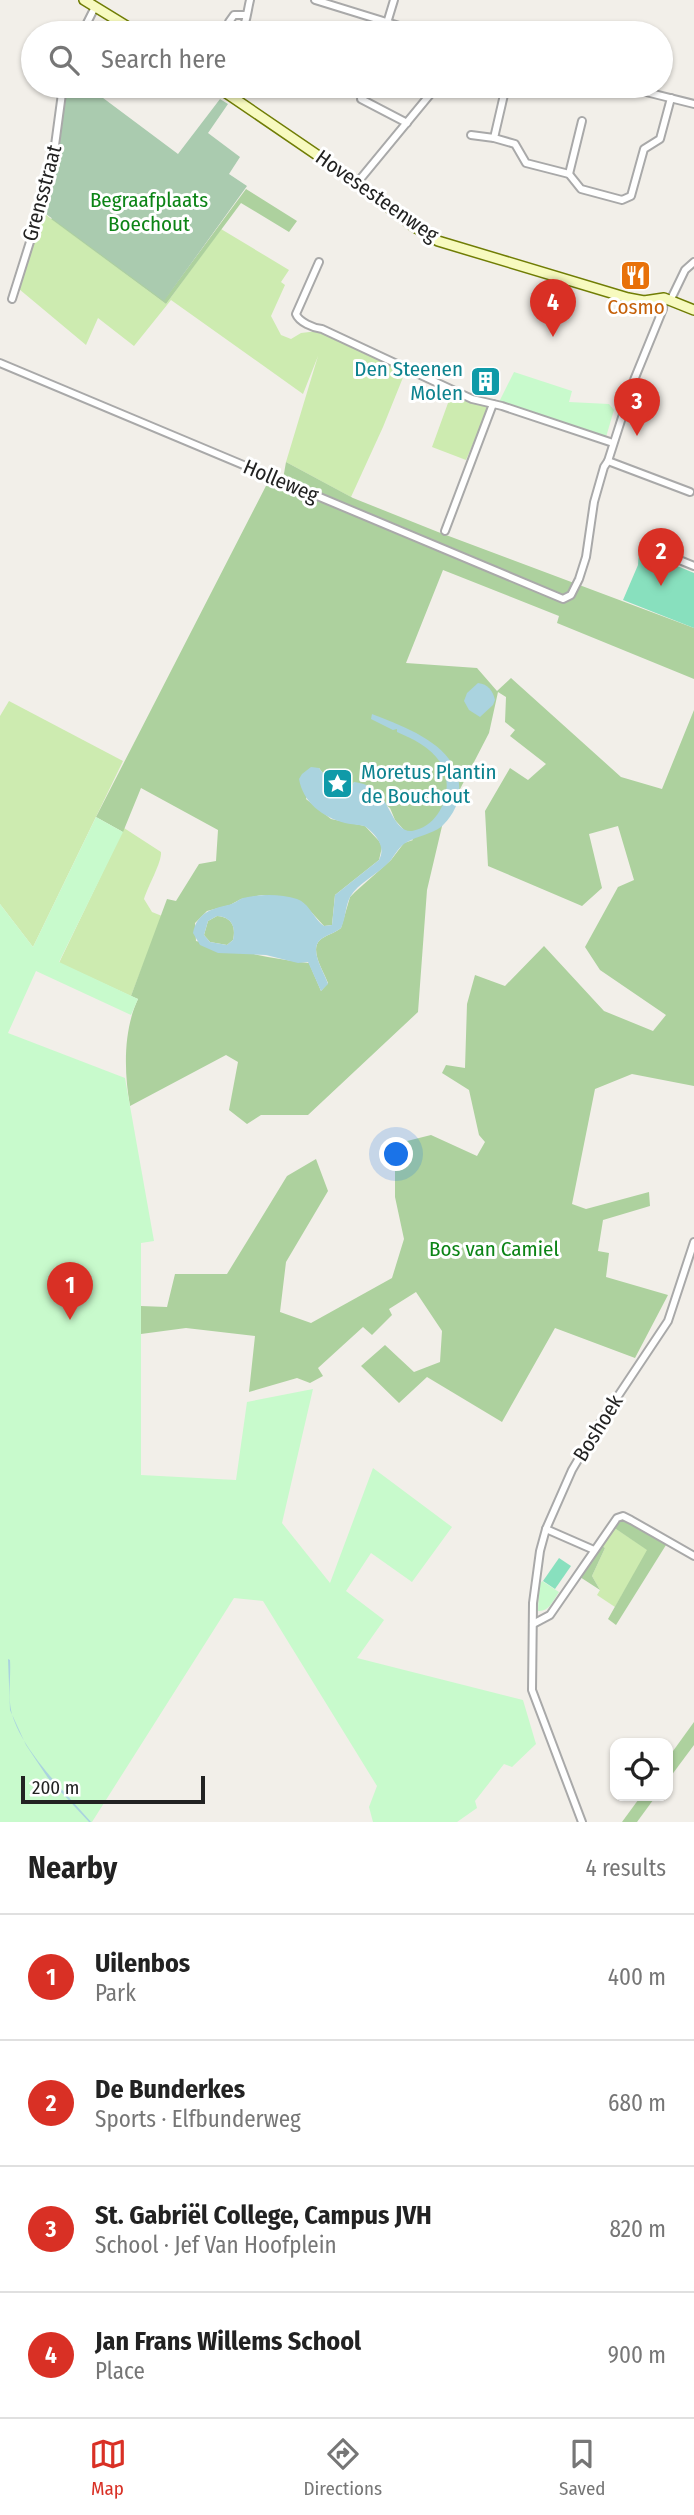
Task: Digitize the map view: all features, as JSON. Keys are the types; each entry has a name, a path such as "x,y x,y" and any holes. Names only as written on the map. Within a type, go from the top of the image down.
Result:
{"street":[{"path":"84,0 119,21"},
{"path":"247,21 250,0"},
{"path":"315,0 382,21"},
{"path":"389,21 394,0"},
{"path":"88,21 95,6"},
{"path":"230,21 233,15 246,15"},
{"name":"Grensstraat","path":"12,299 51,175 61,98"},
{"name":"Hovesesteenweg","path":"233,98 438,241 634,299 644,301 668,298"},
{"path":"360,98 407,123"},
{"path":"357,183 427,98"},
{"path":"494,138 503,98"},
{"path":"471,135 515,144 526,163 569,174 581,189 622,200 629,198 644,149 660,139 671,98 694,104"},
{"path":"569,174 582,121"},
{"path":"319,262 296,316 314,328 472,399 613,443"},
{"path":"690,492 608,461 630,391 663,309 685,270 694,262"},
{"path":"668,298 694,310"},
{"name":"Holleweg","path":"0,363 563,598 571,595 579,579 586,557 596,492 608,461"},
{"path":"444,531 493,404"},
{"path":"662,543 672,557 694,566"},
{"name":"Boshoek","path":"582,1822 532,1690 536,1577 546,1529 564,1485 583,1451 668,1321 694,1243"},
{"path":"533,1624 550,1615 614,1522 623,1516 694,1556"},
{"path":"546,1529 594,1550"}],"green space":[{"name":"Begraafplaats Boechout","path":"65,98 103,98 178,154 220,99 228,104 208,133 240,157 229,174 247,186 164,301 42,211 57,161"},
{"path":"246,189 297,221 289,232 241,203 166,304 51,219 54,216 167,296"},
{"path":"42,212 166,304 221,229 289,270 281,282 285,285 271,316 281,335 291,339 301,333 318,331 406,370 351,497 286,462 318,356 303,394 171,300 134,346 98,318 86,345 19,289"},
{"path":"514,372 572,391 569,402 609,404 614,410 606,437 499,402"},
{"path":"452,392 485,405 488,409 466,460 432,447"},
{"name":"Bos van Camiel","path":"286,462 353,498 694,628 694,679 557,623 559,616 443,570 406,663 477,668 497,691 511,678 621,777 662,789 694,710 694,1086 632,1074 595,1089 572,1204 586,1209 649,1192 650,1206 603,1220 598,1251 609,1253 606,1277 668,1295 635,1358 555,1328 502,1422 427,1377 399,1403 361,1366 385,1345 414,1372 440,1362 442,1331 416,1292 389,1309 392,1315 372,1335 363,1327 318,1368 323,1376 310,1383 297,1378 249,1392 255,1336 186,1328 141,1334 141,1306 167,1307 175,1274 227,1274 287,1176 316,1159 328,1191 286,1262 280,1312 311,1323 392,1278 404,1239 395,1197 395,1144 431,1135 477,1156 485,1142 479,1135 469,1090 442,1073 446,1065 465,1068 467,1004 475,975 505,986 544,946 604,1011 653,1031 666,1015 600,970 585,947 618,887 634,880 618,826 589,834 602,888 582,906 488,866 485,811 510,768 528,780 546,764 510,736 515,730 505,722 506,697 498,692 489,733 443,822 427,890 418,1012 308,1115 261,1115 247,1124 229,1110 238,1062 226,1055 130,1106 127,1038 138,999 131,996 167,899 176,901 199,864 216,861 218,830 141,788 123,832 96,817 269,480 282,485","holes":["319,768 325,776 322,784 324,789 347,798 354,782 390,808 395,820 413,840 404,843 391,860 350,897 341,928 322,938 317,944 317,955 328,983 321,991 309,963 267,957 196,941 195,923 207,911 262,895 303,903 324,926 332,925 335,895 379,860 382,847 365,826 331,819 306,799"]},
{"path":"639,550 694,573 694,628 623,600 638,565"},
{"path":"9,701 123,761 33,947 0,904 0,716"},
{"path":"96,817 123,832 59,962 138,999 131,1015 36,971 8,1033 125,1078 154,1241 141,1243 141,1475 236,1480 247,1402 313,1389 282,1523 330,1583 373,1468 452,1527 412,1582 371,1553 346,1591 384,1620 357,1658 523,1700 536,1744 512,1767 504,1764 475,1801 477,1808 457,1822 373,1822 369,1807 377,1786 263,1601 234,1598 92,1822 0,1822 0,904 33,947"},
{"path":"124,828 161,852 144,899 152,912 162,916 131,996 59,963"},
{"path":"217,916 226,918 233,927 233,940 227,945 210,942 204,935 208,921"},
{"path":"623,1520 666,1545 616,1625 608,1619 647,1550 613,1527"},
{"path":"613,1527 648,1550 615,1607 597,1595 600,1590 592,1576 605,1548 601,1545"},
{"path":"601,1545 605,1548 592,1576 600,1590 580,1577"},
{"path":"559,1558 571,1566 555,1589 543,1581"},
{"path":"542,1581 559,1592 548,1608 538,1611 539,1585"},
{"path":"694,1722 694,1745 673,1773 673,1751"},
{"path":"637,1801 652,1801 637,1822 622,1822"}],"water":[{"path":"478,683 489,688 495,700 480,717 469,710 464,701 467,693"},
{"path":"372,714 401,726 443,752 458,778 459,795 453,812 441,827 404,844 385,866 358,887 348,901 341,928 322,938 317,944 317,955 328,984 321,991 308,962 298,963 266,955 218,953 200,945 193,933 201,916 243,898 277,895 297,899 305,904 324,926 332,925 335,895 379,860 379,842 366,827 329,817 309,801 299,779 311,767 319,768 325,776 322,784 324,789 346,798 354,782 373,788 382,797 397,822 406,830 422,828 438,813 443,804 447,782 440,762 426,748 397,732 397,729 393,730 371,719","holes":["217,916 226,918 233,927 233,940 227,945 210,942 204,935 208,921"]},
{"path":"8,1659 10,1660 10,1704 13,1718 10,1710"},
{"path":"24,1740 45,1769 91,1822 48,1778"}],"place":[{"name":"Cosmo","path":"636,275"},
{"name":"Jan Frans Willems School","path":"553,337"},
{"name":"Den Steenen Molen","path":"486,381"},
{"name":"St. Gabriël College, Campus JVH","path":"637,436"},
{"name":"De Bunderkes","path":"661,586"},
{"name":"Moretus Plantin de Bouchout","path":"338,784"},
{"name":"Uilenbos","path":"70,1320"}]}
